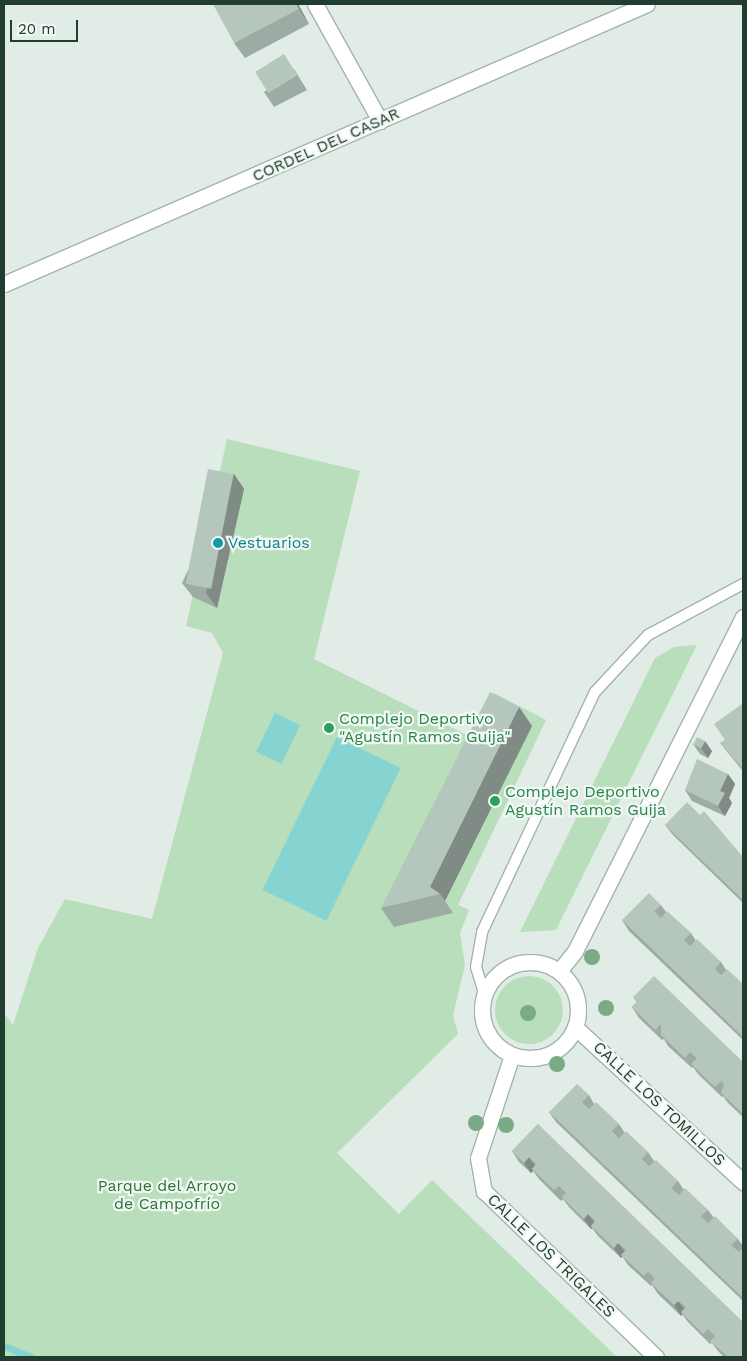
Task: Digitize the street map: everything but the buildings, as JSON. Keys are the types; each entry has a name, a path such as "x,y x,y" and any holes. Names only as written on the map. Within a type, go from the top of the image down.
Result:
{"street":[{"path":"315,4 380,121"},
{"name":"CORDEL DEL CASAR","path":"4,284 647,4"},
{"path":"559,970 575,951 743,617"},
{"path":"538,962 559,970 577,996 575,1028 556,1051 542,1057 512,1055 489,1037 481,1008 484,993 502,969 516,963 538,962"},
{"name":"CALLE LOS TOMILLOS","path":"575,1028 743,1182"},
{"name":"CALLE LOS TRIGALES","path":"512,1055 478,1158 484,1191 656,1357"}],"lane":[{"path":"484,993 476,967 482,932 595,692 648,635 743,584"}],"green space":[{"name":"Parque del Arroyo de Campofrío","path":"227,439 360,471 314,659 471,737 494,693 546,720 458,905 469,910 460,933 465,965 453,1015 458,1034 337,1153 399,1214 432,1180 617,1357 4,1357 4,1013 13,1025 38,948 65,899 152,919 223,653 212,633 186,626"},
{"path":"697,645 556,930 520,932 655,658 674,647"},
{"path":"522,976 536,976 548,981 558,991 563,1003 563,1017 558,1029 548,1039 536,1044 522,1044 510,1039 500,1029 495,1017 495,1003 500,991 510,981"}],"water":[{"path":"275,713 300,725 281,764 256,752"},
{"path":"337,737 401,768 326,921 262,890"}],"waterway":[{"path":"4,1346 31,1357"}],"place":[{"name":"Vestuarios","path":"218,543"},
{"name":"Complejo Deportivo \"Agustín Ramos Guija\"","path":"329,728"},
{"name":"Complejo Deportivo Agustín Ramos Guija","path":"495,801"}]}
